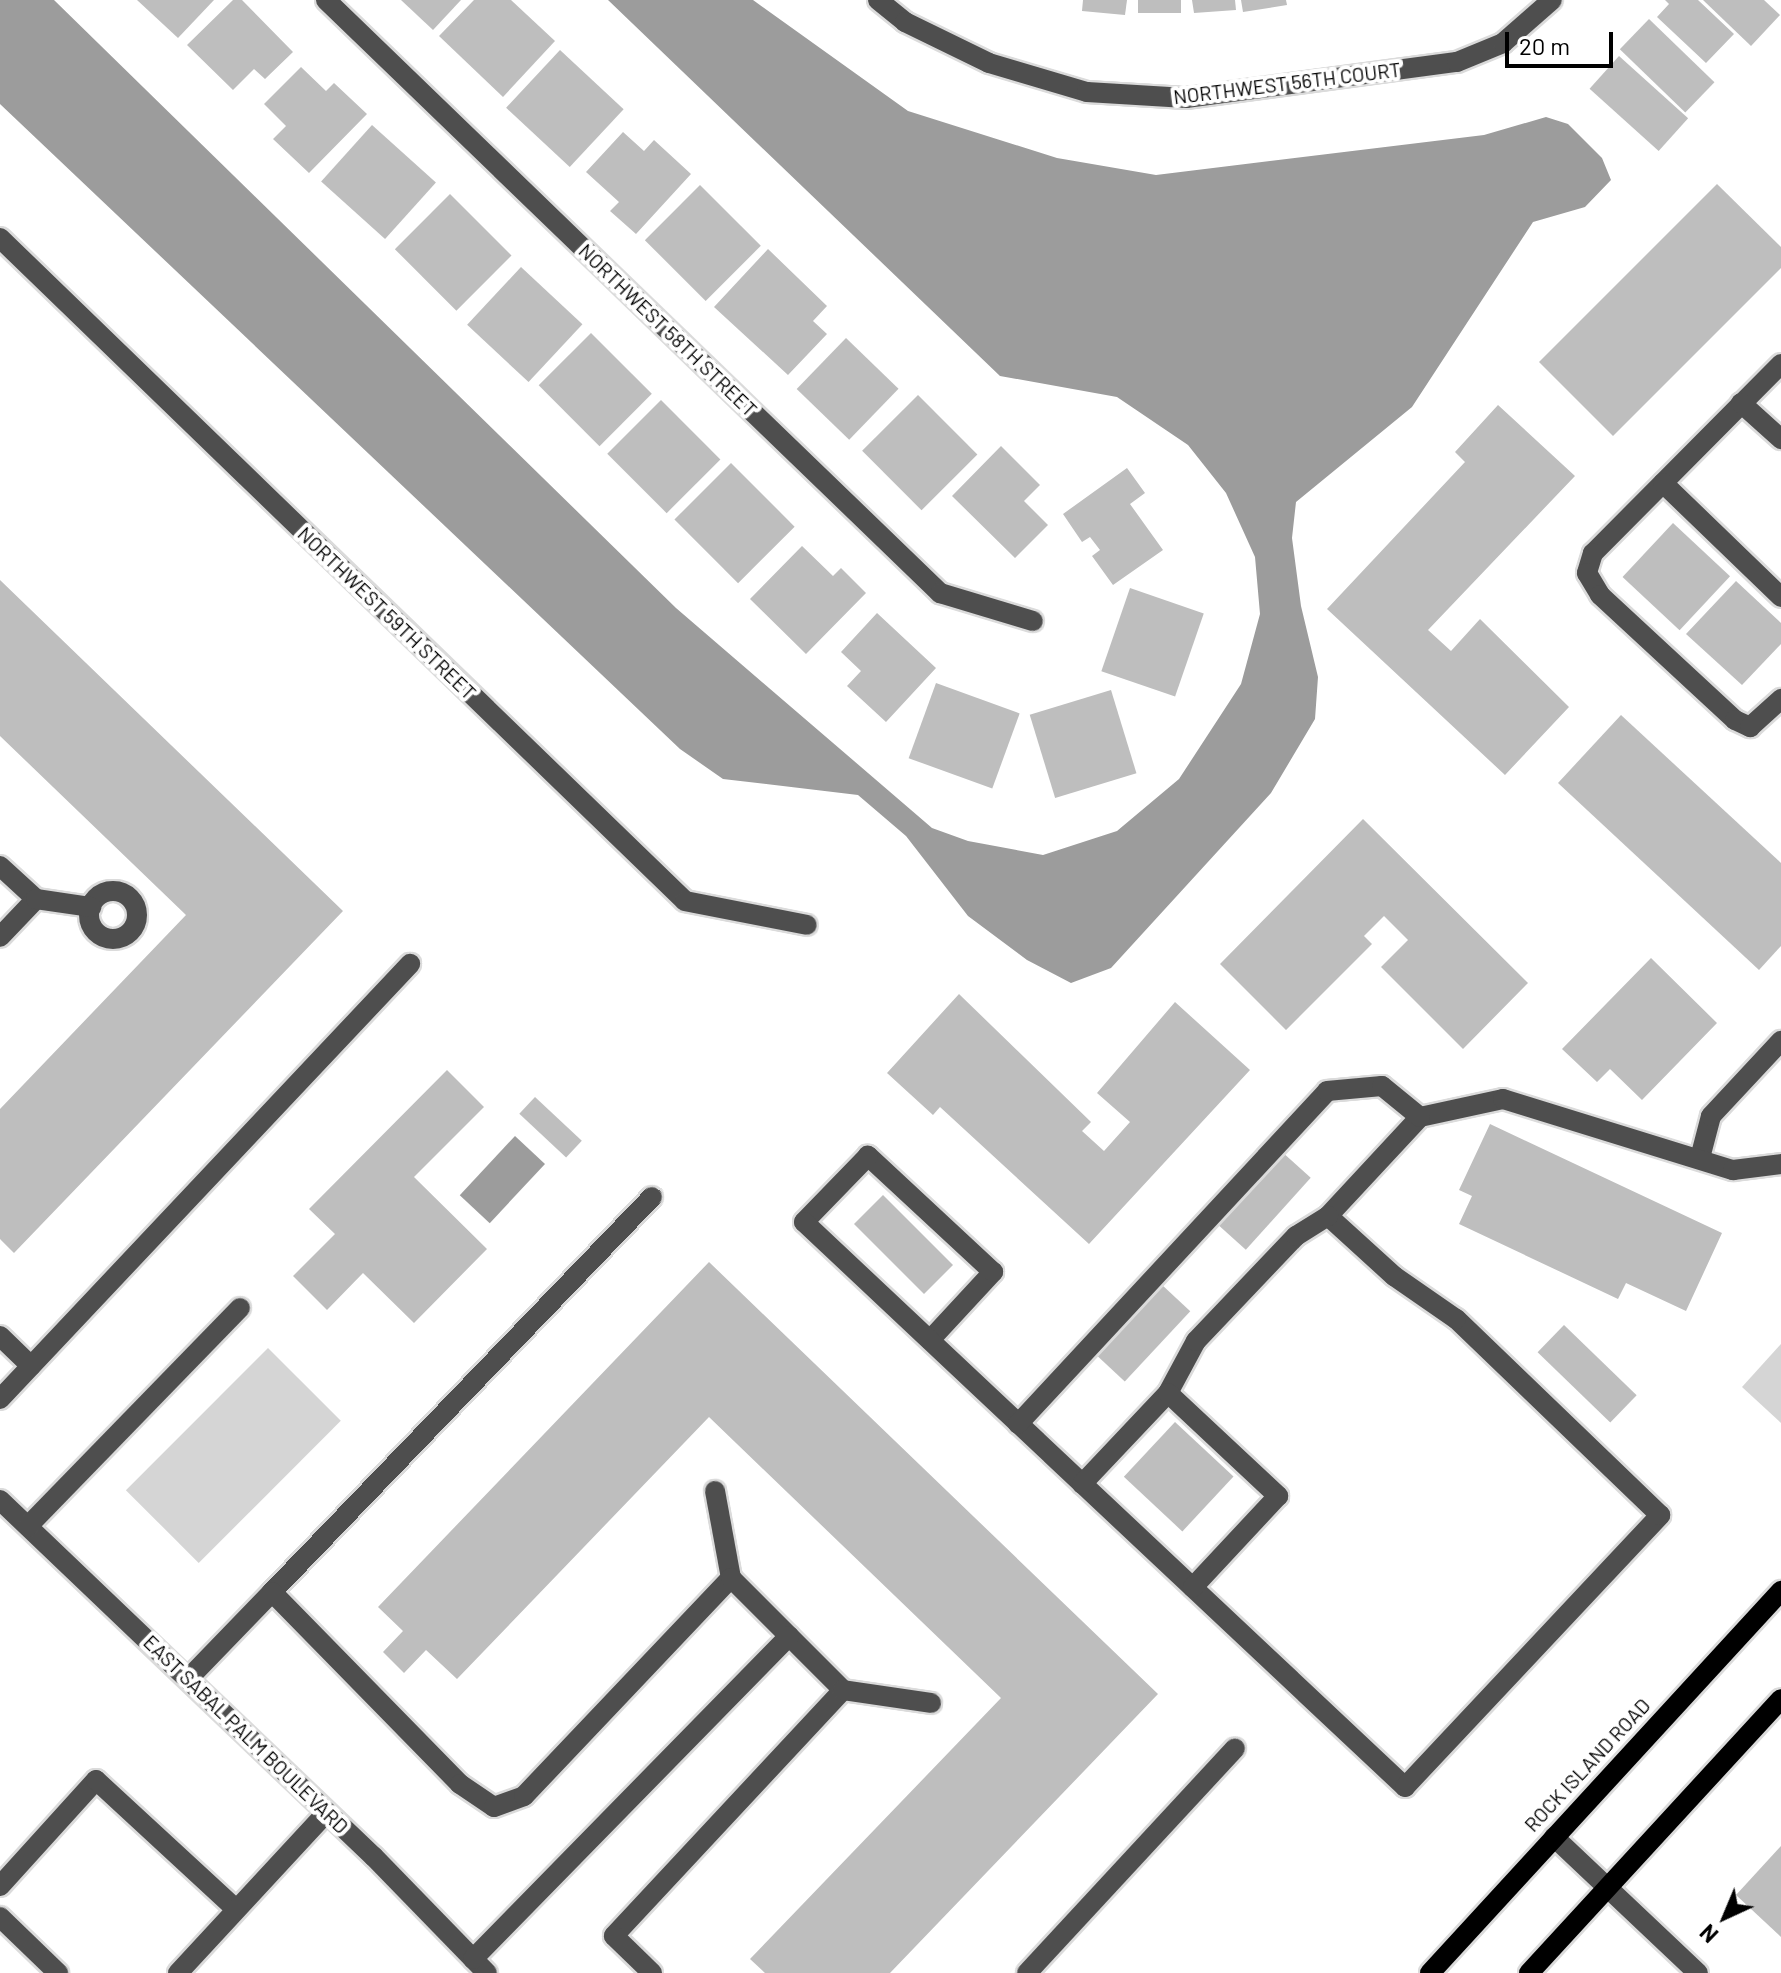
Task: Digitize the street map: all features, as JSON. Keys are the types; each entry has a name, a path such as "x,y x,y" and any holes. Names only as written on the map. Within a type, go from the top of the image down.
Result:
{"main road":[{"name":"ROCK ISLAND ROAD","path":"1430,1973 1781,1591"},
{"path":"1529,1973 1781,1699"}],"street":[{"name":"NORTHWEST 58TH STREET","path":"326,0 940,593 1033,621"},
{"name":"NORTHWEST 56TH COURT","path":"878,0 905,22 989,63 1087,92 1186,98 1457,62 1503,43 1552,0"},
{"name":"NORTHWEST 59TH STREET","path":"0,238 685,901 807,925"},
{"path":"1780,363 1593,553 1587,573 1600,595 1735,720 1750,727 1781,699"},
{"path":"1741,403 1781,439"},
{"path":"1663,483 1781,597"},
{"path":"0,866 36,899 91,907"},
{"path":"0,937 36,899"},
{"path":"0,1399 410,964"},
{"path":"1700,1158 1711,1116 1781,1041"},
{"path":"1018,1424 1327,1091 1382,1086 1420,1117"},
{"path":"1082,1484 1168,1393 1196,1341 1296,1236 1328,1216 1420,1117 1503,1099 1733,1170 1780,1162"},
{"path":"930,1340 993,1272 868,1156 804,1222 1405,1787 1660,1515 1456,1319 1394,1276 1328,1216"},
{"path":"188,1679 652,1197"},
{"path":"28,1526 240,1308"},
{"path":"0,1336 31,1366"},
{"path":"1168,1393 1278,1496 1193,1587"},
{"path":"715,1491 731,1578 843,1690 931,1703"},
{"name":"EAST SABAL PALM BOULEVARD","path":"0,1500 327,1812 480,1966"},
{"path":"272,1592 460,1784 494,1807 524,1796 731,1578"},
{"path":"480,1966 789,1636"},
{"path":"652,1973 614,1936 843,1690"},
{"path":"1027,1973 1235,1748"},
{"path":"0,1886 96,1780 236,1909"},
{"path":"178,1973 327,1812"},
{"path":"1554,1837 1698,1973"},
{"path":"0,1917 58,1973"}],"shaded area":[{"path":"0,0 54,0 676,608 932,828 968,841 1043,855 1117,831 1179,779 1241,684 1260,614 1255,557 1226,493 1188,445 1117,397 1000,376 608,0 753,0 908,111 1057,158 1156,175 1484,135 1546,117 1568,124 1602,158 1611,180 1585,207 1533,222 1412,407 1296,502 1292,538 1301,606 1318,677 1315,719 1271,793 1111,968 1071,983 1027,960 968,916 906,836 858,795 723,779 680,749 0,104"},
{"path":"515,1136 545,1164 490,1223 460,1195"},
{"path":"1781,1344 1781,1423 1742,1387"},
{"path":"268,1348 341,1421 199,1563 126,1490"}],"building":[{"path":"137,0 214,0 178,38"},
{"path":"233,0 242,0 293,52 265,79 254,69 233,90 187,45"},
{"path":"401,0 461,0 433,30"},
{"path":"474,0 511,0 555,41 503,97 439,36"},
{"path":"1083,0 1127,0 1125,15 1082,11"},
{"path":"1138,0 1181,0 1181,13 1138,13"},
{"path":"1192,0 1235,0 1236,10 1194,13"},
{"path":"1241,0 1286,0 1287,5 1243,12"},
{"path":"1665,0 1698,0 1734,34 1706,63 1657,17 1669,4"},
{"path":"1703,0 1764,0 1780,15 1751,46"},
{"path":"1649,19 1714,82 1685,112 1620,49"},
{"path":"560,50 624,109 570,167 506,108"},
{"path":"1619,56 1688,118 1659,151 1590,89"},
{"path":"301,67 326,91 334,83 367,114 309,173 273,139 286,126 264,104"},
{"path":"372,125 436,183 385,239 321,181"},
{"path":"623,132 644,151 654,140 691,174 636,234 610,211 619,202 586,172"},
{"path":"1717,184 1781,247 1781,268 1613,436 1539,362"},
{"path":"700,185 761,246 706,301 645,240"},
{"path":"450,194 512,256 456,311 395,249"},
{"path":"768,249 827,306 813,321 827,334 788,375 714,307"},
{"path":"521,267 582,324 529,382 467,325"},
{"path":"591,333 652,394 599,446 539,385"},
{"path":"846,338 899,389 849,440 797,389"},
{"path":"918,395 977,454 922,510 862,451"},
{"path":"661,400 720,459 667,513 607,454"},
{"path":"1498,405 1575,476 1428,630 1451,651 1480,619 1569,707 1505,775 1327,609 1465,462 1455,452"},
{"path":"1001,446 1040,485 1024,501 1048,525 1015,558 952,496"},
{"path":"731,463 795,527 738,583 674,520"},
{"path":"1127,468 1145,493 1130,504 1163,550 1113,585 1092,556 1100,550 1090,537 1082,542 1063,514"},
{"path":"1673,523 1730,576 1680,630 1623,577"},
{"path":"802,546 833,576 841,568 866,593 806,654 750,599"},
{"path":"0,580 343,911 14,1253 0,1239 0,1109 186,915 0,736"},
{"path":"1736,581 1781,623 1781,644 1742,685 1686,634"},
{"path":"1130,588 1204,613 1175,697 1101,671"},
{"path":"877,613 936,668 886,722 847,686 861,671 841,652"},
{"path":"936,683 1020,713 992,789 909,758"},
{"path":"1111,690 1136,773 1055,798 1030,715"},
{"path":"1621,715 1781,863 1781,946 1759,970 1558,783"},
{"path":"1363,819 1528,983 1463,1049 1381,967 1408,940 1384,916 1364,936 1372,944 1286,1030 1220,964"},
{"path":"1651,958 1717,1023 1642,1100 1610,1069 1597,1082 1562,1049"},
{"path":"959,994 1091,1122 1082,1131 1104,1151 1130,1122 1097,1093 1175,1002 1250,1070 1089,1244 940,1107 933,1115 887,1073"},
{"path":"447,1070 484,1107 414,1177 487,1249 414,1323 363,1273 327,1310 293,1276 335,1234 309,1209"},
{"path":"535,1097 582,1141 566,1157 519,1114"},
{"path":"1490,1124 1722,1233 1686,1311 1626,1283 1618,1299 1459,1224 1472,1196 1459,1190"},
{"path":"1281,1151 1311,1178 1246,1250 1216,1223"},
{"path":"883,1195 953,1265 924,1294 854,1224"},
{"path":"709,1262 1158,1694 890,1973 765,1973 750,1959 1001,1698 709,1417 457,1679 426,1650 404,1673 383,1652 403,1631 378,1607"},
{"path":"1161,1284 1190,1311 1125,1381 1096,1354"},
{"path":"1564,1325 1637,1395 1610,1422 1538,1352"},
{"path":"1175,1422 1234,1477 1182,1531 1124,1477"},
{"path":"1781,1846 1781,1937 1736,1895"}]}
